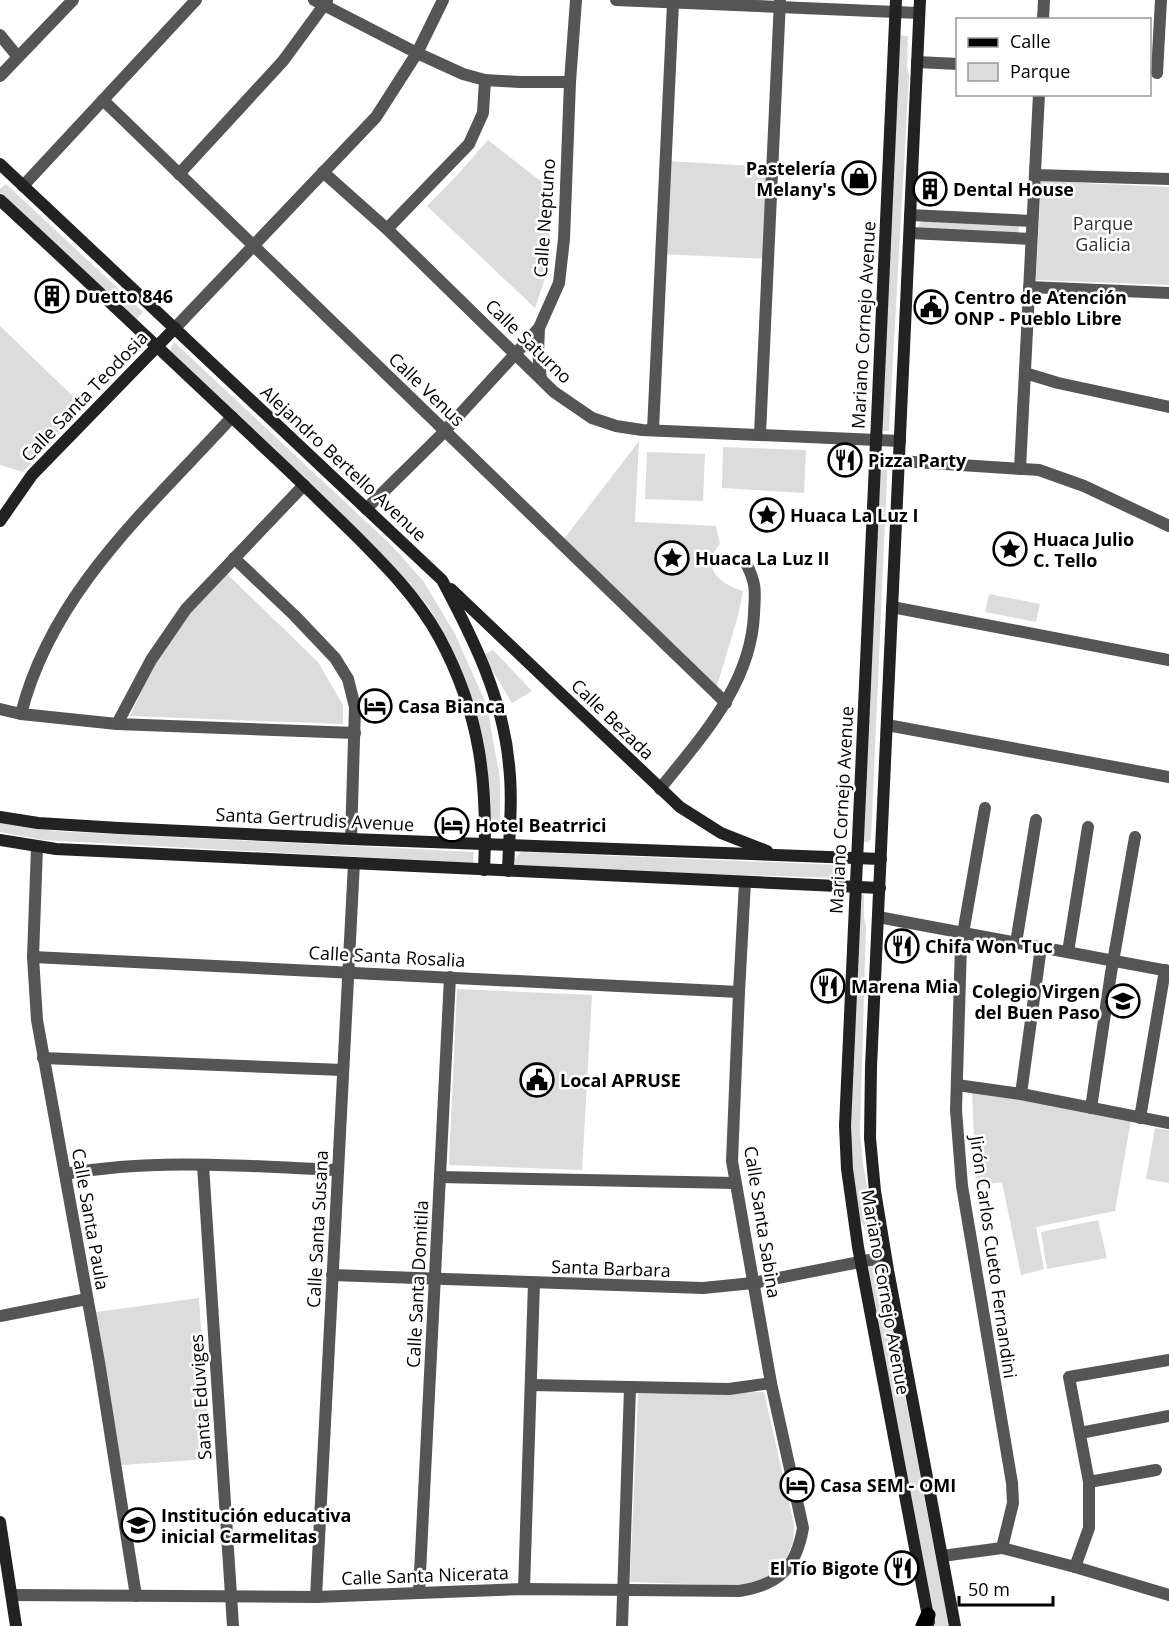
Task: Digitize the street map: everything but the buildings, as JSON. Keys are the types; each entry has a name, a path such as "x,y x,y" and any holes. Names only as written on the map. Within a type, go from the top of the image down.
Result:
{"main road":[{"name":"Mariano Cornejo Avenue","path":"920,0 871,1068 870,1138 885,1257 955,1626"},
{"name":"Mariano Cornejo Avenue","path":"895,6 845,1126 847,1169 861,1262 927,1622"},
{"name":"Alejandro Bertello Avenue","path":"0,166 442,580 472,637 500,711 509,763 511,796 508,871"},
{"path":"0,200 304,485 393,573 416,602 439,636 469,706 477,738 485,793 484,870"},
{"name":"Calle Santa Teodosia","path":"0,521 32,475 175,328"},
{"name":"Calle Bezada","path":"442,580 680,807 721,833 779,855"},
{"name":"Santa Gertrudis Avenue","path":"0,817 38,823 85,826 351,839 881,859"},
{"path":"0,840 37,847 880,888"},
{"path":"0,1522 16,1626"}],"street":[{"path":"0,76 73,0"},
{"path":"23,186 196,0"},
{"path":"175,328 252,244 375,117 417,53 443,0"},
{"name":"Calle Neptuno","path":"366,509 444,430 539,328 559,283 564,239 570,82 576,0"},
{"path":"616,0 895,6 920,13"},
{"path":"1043,18 1044,0"},
{"path":"1158,73 1161,0"},
{"path":"179,174 283,61 322,2 417,53 463,74 485,80 570,82"},
{"path":"653,430 673,3"},
{"path":"760,434 780,4"},
{"path":"0,35 18,57"},
{"path":"917,62 956,64"},
{"path":"387,229 469,144 483,113 485,80"},
{"path":"1020,469 1039,96"},
{"name":"Calle Venus","path":"103,100 726,703"},
{"name":"Calle Saturno","path":"323,172 387,229 554,392 592,418 616,426 653,430 900,441"},
{"path":"1035,175 1169,179"},
{"path":"910,215 1032,221"},
{"path":"910,233 1031,239"},
{"path":"1029,287 1169,293"},
{"path":"539,328 538,353 541,379"},
{"path":"1025,373 1058,383 1169,407"},
{"path":"21,714 27,690 43,650 66,609 92,571 125,529 232,417"},
{"path":"899,461 1039,470 1056,475 1169,526"},
{"path":"117,724 164,639 186,609 304,485"},
{"path":"234,558 335,658 348,679 355,707 351,839"},
{"path":"660,789 726,703 746,660 753,626 755,583 747,565"},
{"path":"892,607 1169,660"},
{"path":"0,709 21,714 117,724 355,733"},
{"path":"887,725 1169,777"},
{"name":"Jirón Carlos Cueto Fernandini","path":"986,808 961,945 956,1110 962,1186 1012,1483 1013,1503 1002,1548"},
{"path":"1016,943 1036,820"},
{"path":"1068,952 1088,827"},
{"path":"1091,1108 1113,960 1135,837"},
{"name":"Calle Santa Paula","path":"37,847 33,957 37,1020 116,1464 136,1596"},
{"name":"Calle Santa Susana","path":"316,1598 354,863"},
{"name":"Calle Santa Sabina","path":"746,882 732,1144 735,1183 771,1383 803,1528"},
{"path":"878,917 1167,970 1140,1118"},
{"path":"1021,1094 1041,947"},
{"name":"Calle Santa Rosalia","path":"33,957 739,992"},
{"name":"Calle Santa Domitila","path":"419,1593 450,978"},
{"path":"43,1058 343,1070"},
{"path":"957,1085 1021,1094 1169,1123"},
{"path":"65,1174 132,1165 338,1170"},
{"name":"Santa Eduviges","path":"203,1165 233,1626"},
{"path":"440,1177 735,1183"},
{"name":"Santa Barbara","path":"332,1275 703,1288 753,1283 885,1257"},
{"path":"524,1590 534,1283"},
{"path":"0,1316 87,1299"},
{"path":"1075,1567 1089,1528 1089,1482 1069,1377 1169,1360"},
{"path":"531,1385 729,1389 771,1383"},
{"path":"622,1626 630,1388"},
{"path":"1080,1433 1169,1416"},
{"path":"1089,1482 1156,1470"},
{"name":"Calle Santa Nicerata","path":"12,1595 316,1598 524,1590 739,1592 759,1588 777,1579 790,1565 800,1548 803,1528"},
{"path":"942,1556 1002,1548 1169,1595"}],"green space":[{"path":"894,35 908,36 909,75 889,431 883,431 883,418 879,410"},
{"path":"488,140 552,190 548,269 535,308 427,206"},
{"path":"665,161 772,167 768,259 661,254"},
{"name":"Parque Galicia","path":"1041,181 1169,187 1169,285 1036,280"},
{"path":"6,184 143,312 134,322 0,193 0,189"},
{"path":"924,221 1014,225 1019,227 1018,237 919,230 919,223"},
{"path":"0,326 83,406 23,472 0,465"},
{"path":"174,342 392,546 424,582 455,634 487,706 500,779 500,833 490,830 459,668 429,607 387,560 168,354"},
{"path":"639,441 635,522 716,526 720,544 714,553 712,568 720,579 743,591 738,616 716,689 564,539"},
{"path":"723,447 806,450 804,493 722,488"},
{"path":"647,452 705,454 703,501 645,499"},
{"path":"875,455 888,455 871,839 868,842 862,842"},
{"path":"225,572 318,662 343,705 343,724 130,716 155,662 189,608"},
{"path":"989,594 1040,604 1036,622 985,612"},
{"path":"493,650 532,691 512,703 483,655"},
{"path":"0,821 53,831 474,852 473,863 43,840 0,832"},
{"path":"521,852 840,865 842,875 839,878 518,868 514,860"},
{"path":"859,892 864,895 866,927 860,1132 863,1164 877,1243 871,1246 859,1219 848,1131"},
{"path":"457,989 592,995 582,1170 449,1165"},
{"path":"972,1090 1131,1120 1115,1211 1036,1227 1044,1269 1021,1275 1002,1182 976,1186"},
{"path":"1155,1128 1169,1130 1169,1183 1146,1179"},
{"path":"1098,1220 1107,1258 1047,1269 1041,1232"},
{"path":"874,1264 879,1282 885,1290 949,1626 935,1626 868,1268"},
{"path":"199,1298 210,1459 121,1465 96,1312"},
{"path":"764,1392 794,1525 793,1542 784,1564 766,1578 746,1586 630,1582 638,1394"}],"place":[{"name":"Pastelería Melany's","path":"859,178"},
{"name":"Dental House","path":"930,189"},
{"name":"Duetto 846","path":"52,296"},
{"name":"Centro de Atención ONP - Pueblo Libre","path":"931,307"},
{"name":"Pizza Party","path":"845,460"},
{"name":"Huaca La Luz I","path":"767,515"},
{"name":"Huaca Julio C. Tello","path":"1010,549"},
{"name":"Huaca La Luz II","path":"672,558"},
{"name":"Casa Bianca","path":"375,706"},
{"name":"Hotel Beatrrici","path":"452,825"},
{"name":"Chifa Won Tuc","path":"902,946"},
{"name":"Marena Mia","path":"828,986"},
{"name":"Colegio Virgen del Buen Paso","path":"1123,1001"},
{"name":"Local APRUSE","path":"537,1080"},
{"name":"Casa SEM - OMI","path":"797,1485"},
{"name":"Institución educativa inicial Carmelitas","path":"138,1525"},
{"name":"El Tío Bigote","path":"902,1568"}]}
